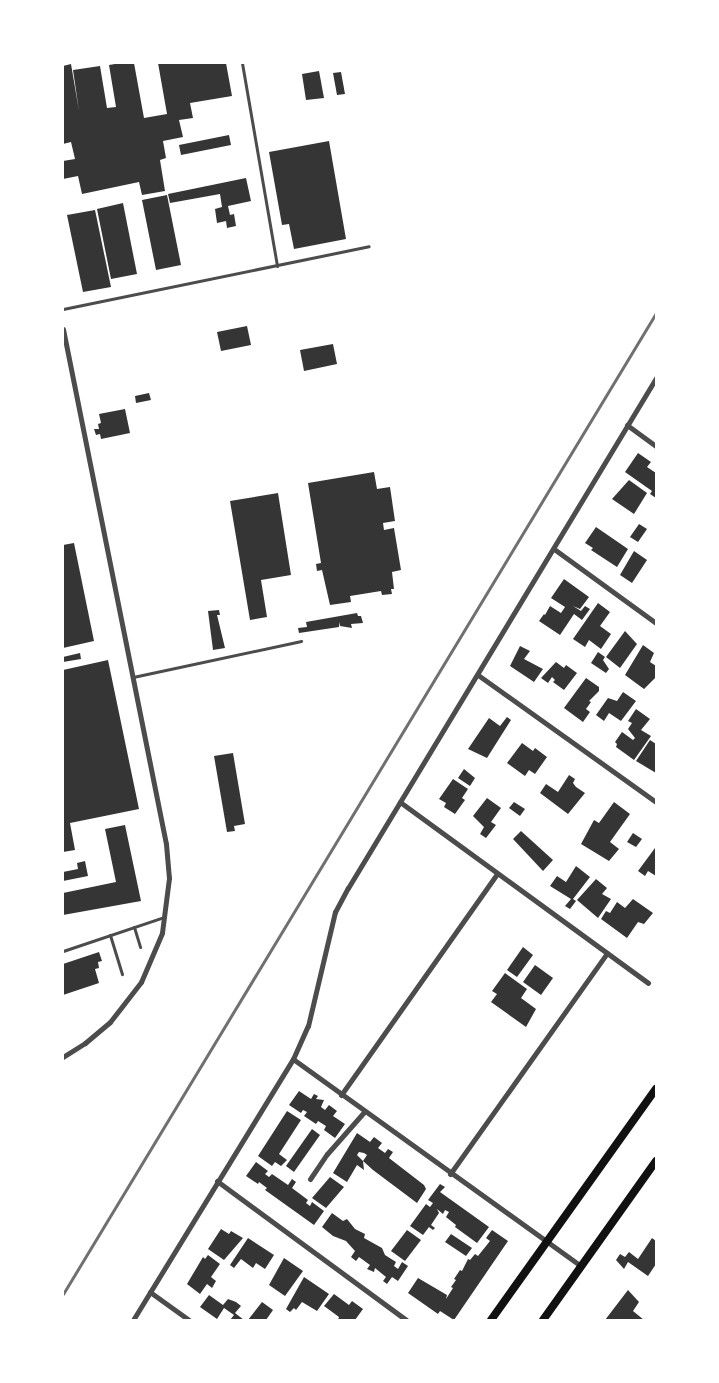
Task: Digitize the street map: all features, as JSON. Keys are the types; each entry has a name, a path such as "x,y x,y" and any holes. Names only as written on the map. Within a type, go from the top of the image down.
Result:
{"main road":[{"path":"491,1320 656,1089"},
{"path":"543,1320 656,1161"}],"street":[{"path":"63,329 166,844 170,878 166,916 153,958 131,997 98,1033 63,1057"},
{"path":"133,1320 216,1181 293,1059 308,1026 335,912 656,378"},
{"path":"627,425 656,446"},
{"path":"554,549 656,623"},
{"path":"478,675 656,802"},
{"path":"400,802 648,983"},
{"path":"341,1095 497,874"},
{"path":"450,1174 606,954"},
{"path":"293,1059 581,1266"},
{"path":"310,1179 327,1154 364,1112"},
{"path":"216,1181 406,1320"},
{"path":"150,1292 189,1320"}],"lane":[{"path":"242,63 277,266"},
{"path":"63,309 369,246"},
{"path":"133,677 301,641"},
{"path":"63,951 166,916"},
{"path":"134,927 140,947"},
{"path":"110,935 122,974"}],"building":[{"path":"134,63 144,118 167,114 158,63 226,63 232,96 190,103 193,118 179,120 183,137 163,141 166,158 160,160 165,191 142,195 139,182 82,194 78,176 63,179 63,161 75,159 71,142 63,144 63,66 71,64 79,111 73,70 100,66 107,108 116,107 109,65"},
{"path":"319,71 324,98 306,100 302,74"},
{"path":"341,72 345,94 337,95 333,73"},
{"path":"229,135 231,145 181,155 179,145"},
{"path":"329,141 346,239 294,249 289,224 282,225 269,152"},
{"path":"246,178 251,201 228,206 230,215 234,214 236,226 227,228 226,221 217,223 215,209 222,207 220,194 170,203 168,194"},
{"path":"167,195 181,265 156,270 142,200"},
{"path":"123,203 137,274 111,279 97,209"},
{"path":"95,210 111,287 83,292 67,215"},
{"path":"247,326 251,345 221,351 217,332"},
{"path":"333,344 337,364 304,371 300,350"},
{"path":"149,393 151,400 136,403 135,396"},
{"path":"125,409 130,433 101,439 100,434 96,435 94,429 99,429 98,424 101,423 99,414"},
{"path":"638,453 651,462 647,467 656,473 656,498 650,494 652,491 625,472"},
{"path":"374,472 377,489 390,487 395,521 383,523 384,530 394,528 401,570 392,572 394,589 391,589 392,594 382,595 381,591 350,596 351,602 330,605 322,570 317,571 316,564 321,563 308,483"},
{"path":"629,480 647,493 634,514 612,499"},
{"path":"278,493 291,575 261,580 267,617 250,620 230,501"},
{"path":"639,524 647,529 638,542 630,537"},
{"path":"596,527 628,549 617,567 591,550 593,548 585,543"},
{"path":"74,543 94,641 63,648 63,545"},
{"path":"634,551 647,560 632,583 620,575"},
{"path":"564,579 589,597 580,609 573,606 581,611 585,606 590,609 582,620 574,614 560,635 539,621 550,606 561,613 565,607 551,598"},
{"path":"598,603 610,612 600,626 611,634 601,649 589,640 585,647 573,639"},
{"path":"219,610 220,615 217,615 225,648 213,650 208,611"},
{"path":"357,613 361,616 363,623 351,624 352,628 340,626 339,622 339,627 299,633 298,628 307,627 306,622"},
{"path":"625,631 637,644 620,668 606,657"},
{"path":"643,645 654,653 650,662 656,666 656,677 644,689 625,675"},
{"path":"520,646 530,651 524,659 543,669 534,682 510,666"},
{"path":"598,652 605,657 603,660 609,669 606,673 591,663"},
{"path":"80,653 81,659 63,662 63,657"},
{"path":"108,660 139,809 70,823 75,850 63,852 63,670"},
{"path":"556,662 564,668 566,665 577,673 564,690 553,682 555,680 552,677 548,683 541,678"},
{"path":"586,678 599,687 599,691 589,701 591,702 586,709 590,712 583,722 564,708"},
{"path":"623,692 636,701 621,721 609,713 604,721 596,715 608,698 617,701"},
{"path":"636,709 650,719 641,730 651,736 634,760 616,747 615,742 622,732 633,740 635,738 628,729 632,723 628,721"},
{"path":"507,717 511,720 487,758 468,749 489,718 500,726"},
{"path":"650,740 656,744 656,773 636,761"},
{"path":"522,743 533,751 535,748 547,757 535,774 529,770 525,776 507,763"},
{"path":"233,753 245,824 234,826 235,831 227,832 214,756"},
{"path":"464,769 475,778 470,786 458,778"},
{"path":"569,775 575,779 573,783 576,787 585,793 568,814 540,793 546,784 558,792"},
{"path":"453,779 468,789 462,798 465,800 455,814 444,807 446,803 439,799"},
{"path":"487,798 501,808 491,822 496,825 486,838 480,834 484,827 473,816"},
{"path":"514,802 525,809 520,816 509,808"},
{"path":"614,802 630,814 610,842 619,849 609,861 581,844 594,820 599,823"},
{"path":"125,825 141,901 63,915 63,893 116,882 105,829"},
{"path":"521,831 553,860 543,871 513,839"},
{"path":"633,833 642,839 636,847 627,842"},
{"path":"655,848 656,876 648,871 645,876 638,871"},
{"path":"85,861 88,876 63,881 63,872 78,869 77,863"},
{"path":"576,866 590,877 573,899 576,901 570,909 565,906 571,899 550,886 557,876 566,882"},
{"path":"596,879 607,888 602,894 611,899 598,918 577,900"},
{"path":"633,899 653,913 644,924 638,922 627,938 601,919 606,911 610,913 617,902 625,908"},
{"path":"523,947 533,955 517,977 507,970"},
{"path":"99,952 102,961 98,962 99,968 95,969 99,983 63,995 63,964"},
{"path":"535,965 553,978 541,995 523,982"},
{"path":"505,973 527,989 521,998 536,1009 526,1027 491,1002 497,994 492,991"},
{"path":"299,1091 311,1099 314,1094 318,1096 316,1099 324,1100 321,1107 325,1110 329,1105 337,1111 333,1116 345,1124 335,1138 324,1130 326,1126 318,1121 316,1124 304,1116 307,1112 303,1110 301,1113 289,1105"},
{"path":"287,1111 301,1120 279,1154 287,1160 281,1166 275,1162 272,1166 258,1156"},
{"path":"312,1129 320,1135 294,1172 286,1166"},
{"path":"357,1133 370,1142 374,1137 382,1143 378,1148 385,1153 388,1149 393,1152 389,1158 424,1185 426,1189 417,1203 363,1161 364,1170 357,1165 347,1182 333,1173","holes":["359,1152 367,1155 363,1161 357,1155"]},
{"path":"256,1162 268,1171 265,1174 269,1177 272,1174 288,1185 292,1179 296,1182 292,1188 308,1200 306,1203 310,1206 312,1202 324,1211 314,1225 265,1190 267,1188 259,1182 258,1184 246,1176"},
{"path":"330,1177 344,1187 326,1208 312,1198"},
{"path":"440,1184 445,1187 440,1192 489,1227 477,1243 455,1227 456,1225 446,1217 449,1212 445,1210 443,1214 437,1209 439,1213 431,1225 435,1228 433,1230 429,1227 423,1235 410,1226 426,1204 430,1207 433,1203 428,1200"},
{"path":"332,1213 343,1221 347,1219 355,1229 365,1234 364,1238 382,1248 385,1255 396,1262 394,1266 398,1269 402,1262 408,1266 398,1281 392,1277 387,1284 383,1281 386,1277 375,1268 374,1272 367,1269 370,1265 359,1257 356,1261 351,1257 355,1251 346,1241 333,1236 322,1227"},
{"path":"221,1229 229,1234 231,1231 243,1238 224,1260 208,1249"},
{"path":"407,1230 421,1240 405,1261 391,1251"},
{"path":"492,1230 508,1241 454,1320 440,1311 438,1314 408,1293 418,1278 447,1295 446,1299 453,1288 451,1287 456,1280 454,1279 460,1270 462,1271 468,1259 470,1260 475,1254 478,1256 490,1241 486,1238"},
{"path":"451,1234 472,1248 466,1256 445,1242"},
{"path":"248,1238 274,1255 265,1269 256,1263 253,1268 241,1259 234,1268 230,1265"},
{"path":"652,1238 656,1241 656,1264 648,1276 628,1262 624,1269 616,1260 620,1254 625,1257 629,1252 638,1259"},
{"path":"208,1255 220,1264 211,1277 216,1281 212,1288 207,1284 200,1294 187,1284 203,1257 205,1259"},
{"path":"284,1258 303,1271 285,1296 269,1285"},
{"path":"304,1277 329,1294 317,1311 302,1302 296,1310 294,1308 290,1312 286,1309"},
{"path":"628,1290 639,1302 633,1311 644,1320 605,1320"},
{"path":"334,1294 349,1305 352,1301 363,1309 355,1320 338,1320 339,1317 324,1306"},
{"path":"209,1295 223,1305 228,1299 236,1302 241,1306 235,1313 244,1320 230,1320 234,1315 224,1308 217,1319 200,1307"},
{"path":"262,1302 273,1310 266,1320 248,1320"}],"railway":[{"path":"63,1294 656,313"}]}
